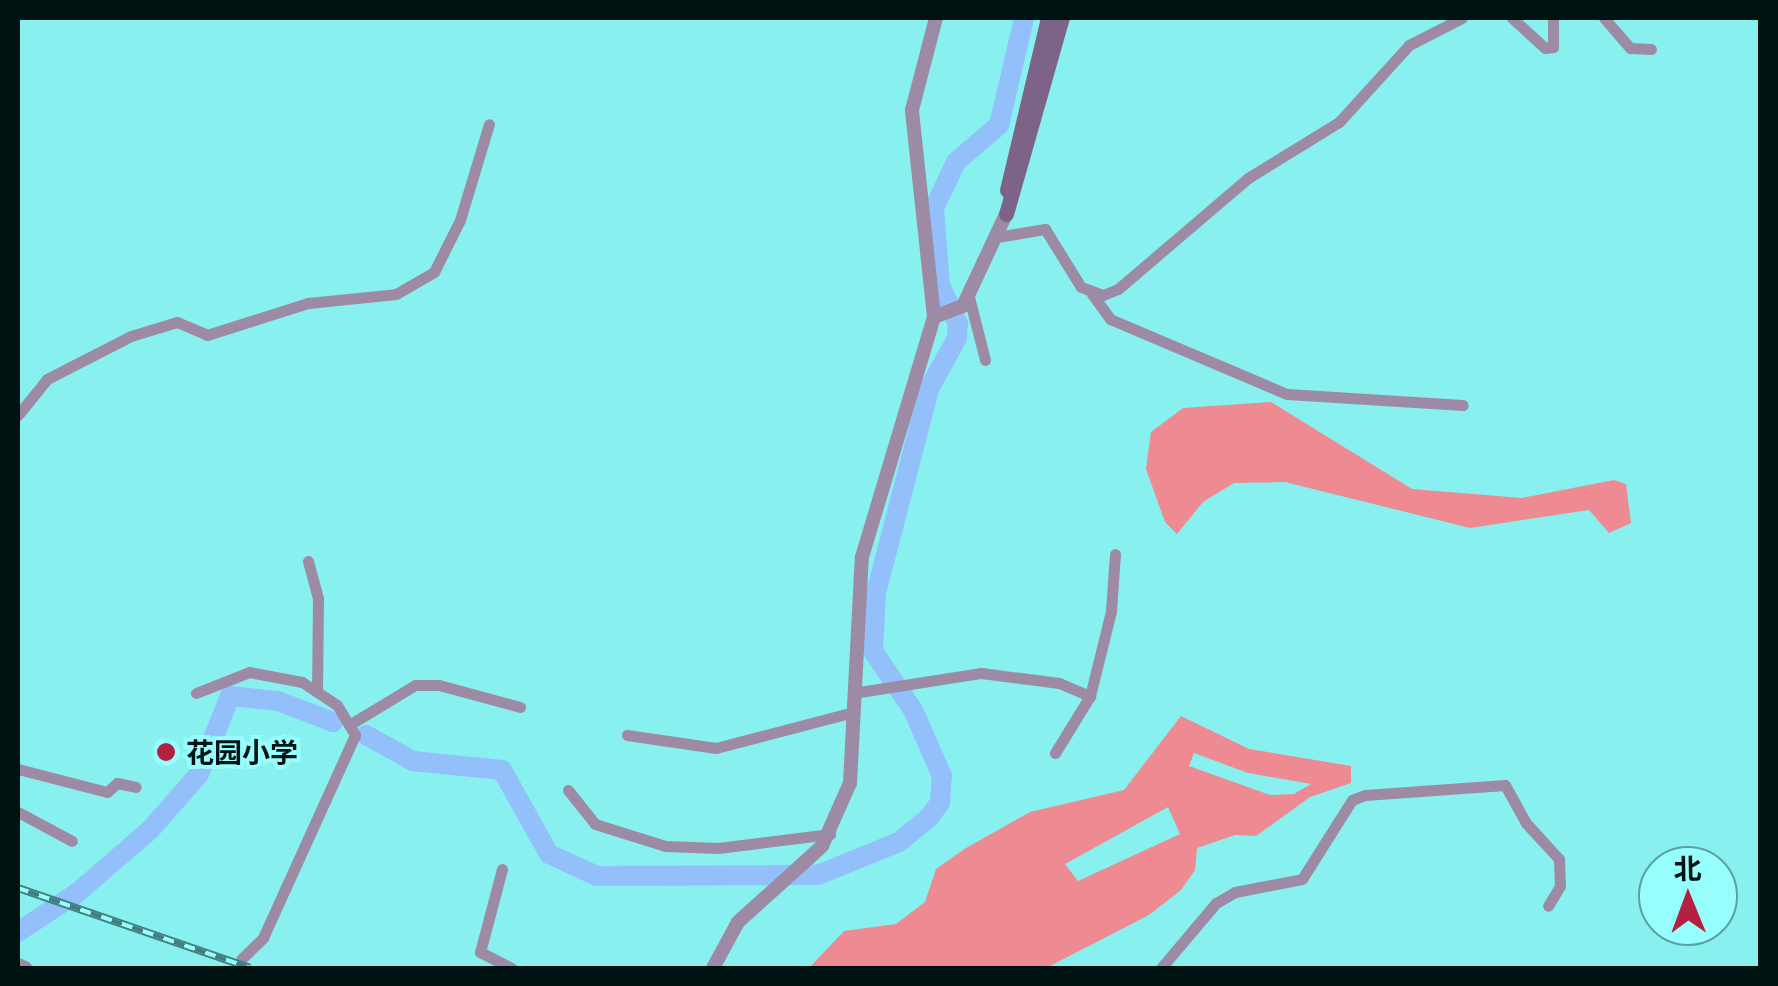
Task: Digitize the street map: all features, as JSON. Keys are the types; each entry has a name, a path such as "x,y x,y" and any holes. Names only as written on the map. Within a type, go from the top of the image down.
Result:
{"main road":[{"path":"1006,214 1007,182 1048,18"},
{"path":"1006,214 1062,18"}],"street":[{"path":"936,18 912,110 953,308 985,360"},
{"path":"1092,294 1118,289 1248,178 1314,143 1409,45 1462,18"},
{"path":"1512,18 1545,48 1553,47 1554,18"},
{"path":"1604,18 1630,48 1651,49"},
{"path":"18,415 48,379 131,336 177,322 207,335 308,303 396,294 434,272 460,220 489,124"},
{"path":"713,968 738,922 792,877 830,834 850,783 862,557 953,308 997,237 1006,214"},
{"path":"997,237 1045,229 1054,235 1081,287 1092,294 1110,319 1287,394 1463,405"},
{"path":"1055,753 1090,696 1111,611 1115,554"},
{"path":"308,561 318,598 317,692"},
{"path":"196,693 249,672 302,682 338,705 356,735 263,938 241,959"},
{"path":"853,693 981,674 1059,684 1090,696"},
{"path":"349,725 415,686 439,685 520,706"},
{"path":"627,736 716,748 853,712"},
{"path":"18,769 108,792 117,783 136,787"},
{"path":"1161,968 1216,902 1235,892 1302,879 1352,800 1365,795 1504,785 1526,823 1559,859 1560,886 1548,906"},
{"path":"568,790 594,824 665,846 718,848 830,834"},
{"path":"18,812 72,841"},
{"path":"502,869 480,952 512,968"},
{"path":"18,964 25,968"}],"shaded area":[{"path":"1271,402 1412,489 1522,498 1614,480 1626,484 1631,523 1609,533 1589,510 1470,528 1285,482 1234,483 1203,502 1177,534 1165,522 1146,469 1151,432 1183,408"},
{"path":"1181,716 1249,749 1351,766 1351,783 1310,797 1256,836 1235,835 1197,848 1195,870 1181,890 1149,915 1046,968 809,968 844,931 896,924 925,902 936,869 966,848 1030,812 1124,790","holes":["1194,753 1248,773 1311,784 1294,794 1270,795 1189,766","1168,807 1180,834 1078,881 1065,864"]}],"waterway":[{"path":"366,735 413,761 502,770 549,854 597,876 818,875 899,842 929,818 940,802 942,776 913,710 873,651 876,593 929,389 957,338 958,324 940,285 934,208 956,162 999,125 1024,18"},
{"path":"18,932 77,893 150,830 199,774 230,696 278,701 333,722"}],"railway":[{"path":"18,888 250,968"}],"place":[{"name":"花园小学","path":"166,752"}]}
